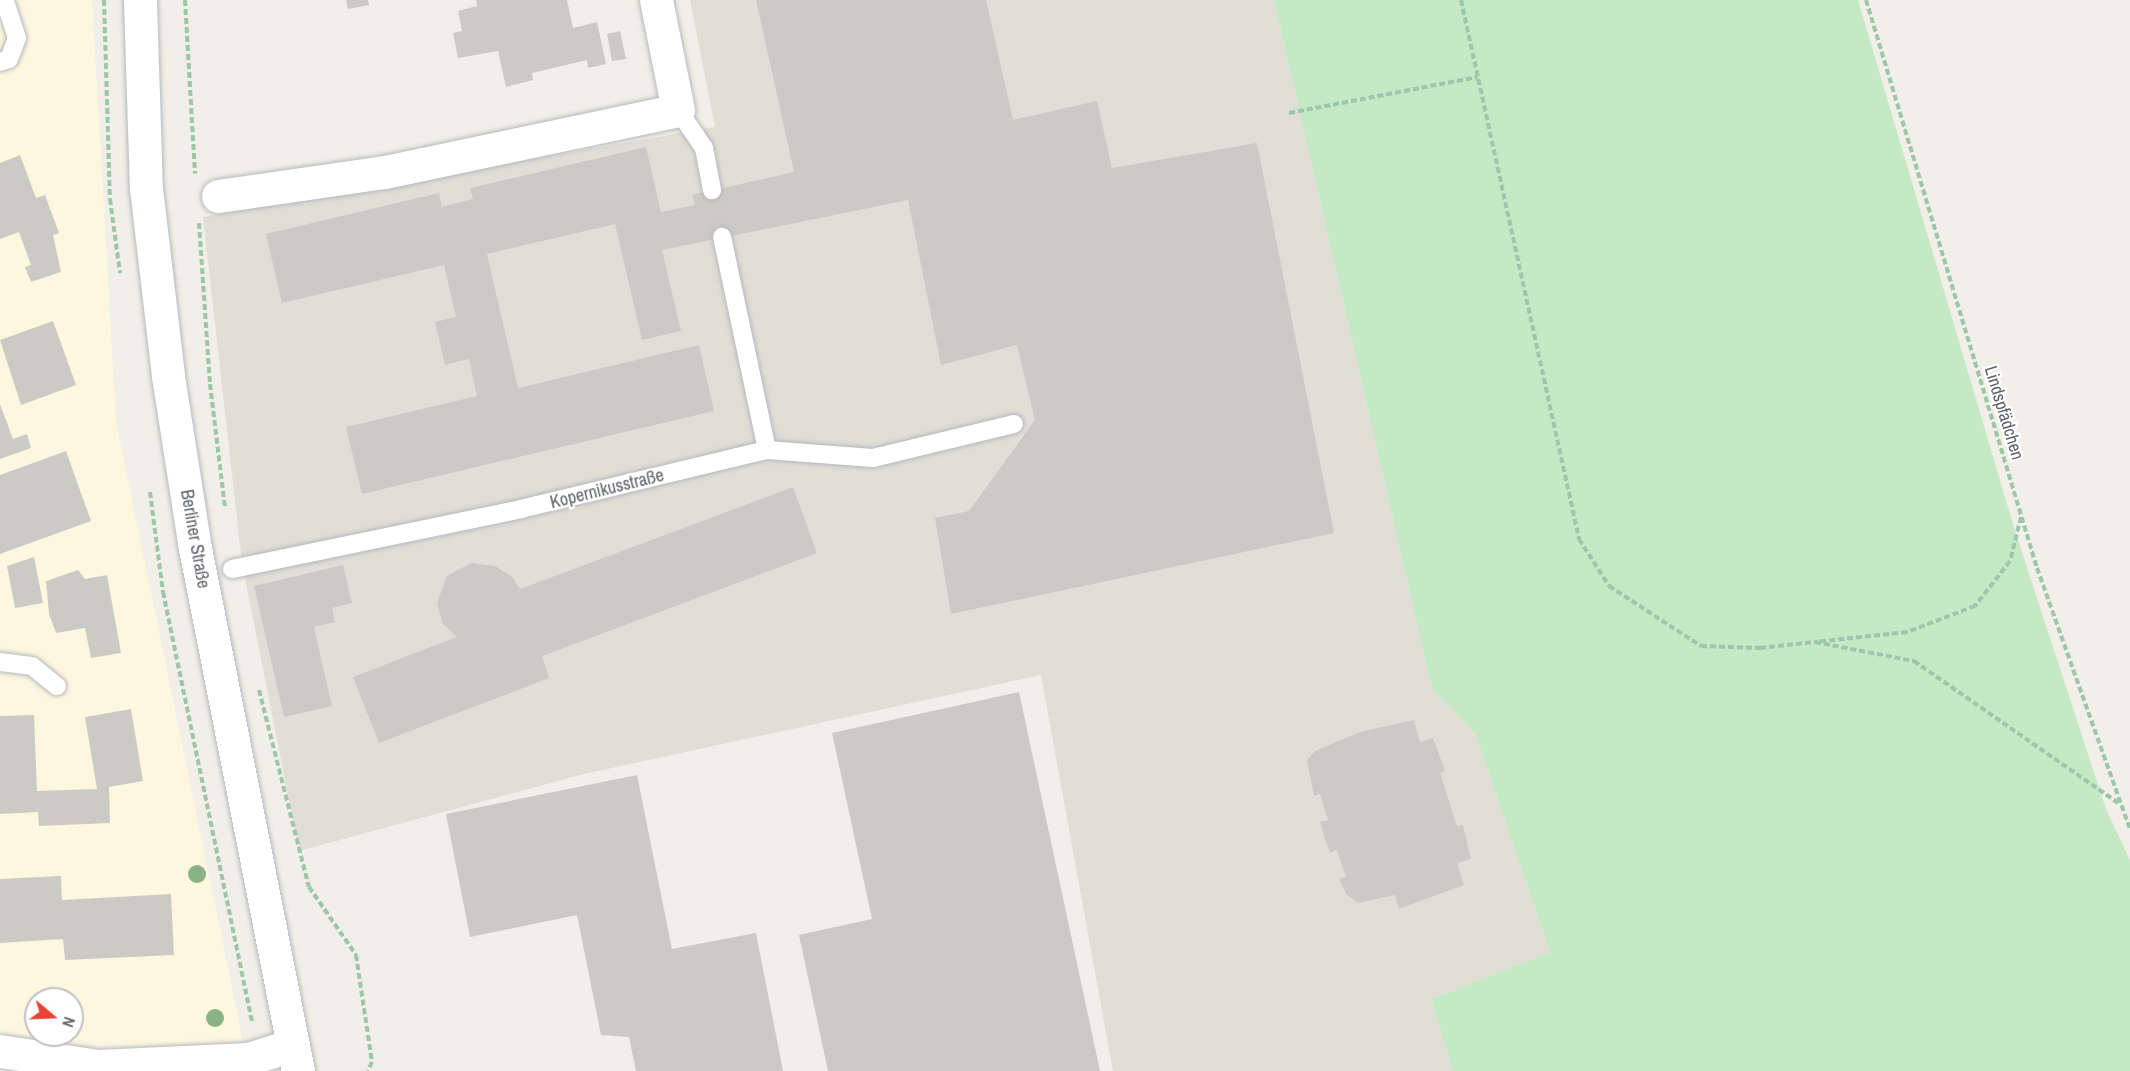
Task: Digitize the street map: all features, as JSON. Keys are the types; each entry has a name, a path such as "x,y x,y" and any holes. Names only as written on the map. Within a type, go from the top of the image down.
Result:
{"street":[{"name":"Berliner Straße","path":"140,0 146,188 168,376 195,548 295,1058"},
{"path":"218,196 385,172 678,110 656,0"},
{"path":"0,1051 98,1066 295,1058"}],"lane":[{"path":"0,62 9,59 17,38 5,0"},
{"path":"678,110 704,148 712,190"},
{"path":"722,237 767,450"},
{"name":"Kopernikusstraße","path":"232,568 521,509 767,450 873,458 1014,423"},
{"path":"0,662 32,666 57,686"}],"path":[{"path":"1461,0 1579,539 1609,586 1701,646 1760,648 1907,632 1975,606 2010,561 2021,516"},
{"name":"Lindspfädchen","path":"1866,0 2021,516 2130,829"},
{"path":"1288,113 1478,78"},
{"path":"1815,642 1914,661 1978,710 2120,804"}],"shaded area":[{"path":"0,0 92,0 116,422 249,1071 0,1071"},
{"path":"690,0 1274,0 1432,689 1475,733 1550,952 1431,999 1453,1071 1113,1071 1041,675 584,774 299,851 242,563 203,217 715,127"}],"green space":[{"path":"1274,0 1858,0 2015,531 2106,809 2130,860 2130,1071 1453,1071 1431,999 1550,952 1475,733 1432,689"}],"building":[{"path":"346,0 368,0 369,5 348,9"},
{"path":"476,0 567,0 573,28 597,22 606,64 588,68 587,60 532,73 533,80 506,87 498,51 458,58 453,33 462,31 458,11 477,6"},
{"path":"756,0 986,0 1013,120 1097,101 1112,168 1257,143 1334,533 951,614 935,518 969,511 1035,420 1017,345 941,365 908,200 662,250 681,331 642,340 615,224 487,254 518,388 699,345 714,411 362,494 346,427 477,396 469,359 445,365 435,322 456,317 444,265 282,303 266,234 439,193 442,207 473,199 470,188 646,147 661,212 695,205 692,195 794,172"},
{"path":"620,31 626,59 612,61 607,34"},
{"path":"20,155 36,198 45,195 59,233 53,235 61,272 31,282 25,267 31,265 19,232 0,239 0,163"},
{"path":"53,321 76,385 21,405 0,340"},
{"path":"0,404 13,439 27,434 31,448 0,459"},
{"path":"66,451 91,521 0,554 0,475"},
{"path":"793,487 817,553 542,656 549,678 379,743 353,677 457,637 443,624 437,603 447,576 471,563 495,566 512,577 520,589"},
{"path":"34,557 43,603 15,608 7,566"},
{"path":"343,565 352,603 332,608 335,622 314,627 332,706 284,717 254,586"},
{"path":"78,570 85,579 107,575 121,653 91,658 85,628 56,633 49,614 46,581"},
{"path":"1019,692 1100,1071 828,1071 799,935 872,919 832,733"},
{"path":"131,709 143,781 109,787 110,823 39,826 38,812 0,814 0,716 34,715 37,791 97,789 85,717"},
{"path":"1414,720 1420,742 1433,738 1445,771 1440,773 1457,826 1463,825 1471,859 1457,863 1464,885 1399,909 1395,895 1358,903 1346,894 1339,878 1346,877 1337,850 1330,853 1325,840 1320,822 1328,820 1320,794 1314,796 1307,760 1315,751 1360,732"},
{"path":"637,775 672,949 756,933 783,1071 636,1071 629,1037 601,1035 577,915 470,937 446,814"},
{"path":"61,876 62,900 171,894 174,955 65,960 63,939 0,943 0,879"}]}
